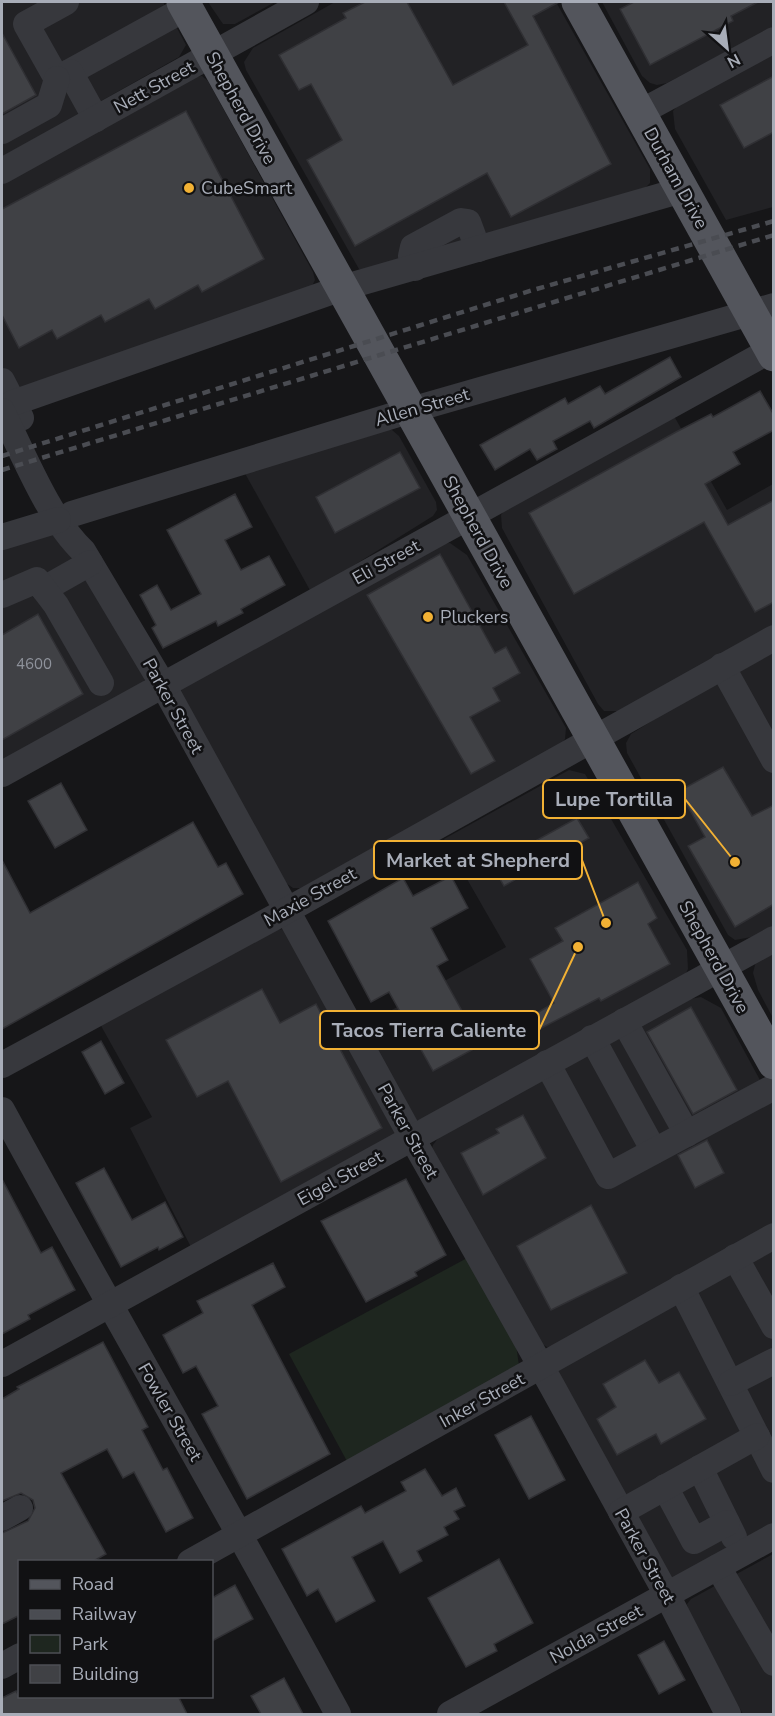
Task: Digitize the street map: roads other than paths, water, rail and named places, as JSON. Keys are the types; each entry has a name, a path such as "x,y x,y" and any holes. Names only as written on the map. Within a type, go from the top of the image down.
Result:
{"main road":[{"name":"Durham Drive","path":"578,2 710,239 762,310 772,352"},
{"name":"Shepherd Drive","path":"184,5 774,1063"}],"street":[{"path":"66,2 26,24 96,119"},
{"name":"Nett Street","path":"2,171 306,2"},
{"path":"2,131 49,105 63,76 184,5"},
{"path":"639,113 774,40"},
{"path":"26,118 43,148"},
{"path":"5,398 179,334 682,190"},
{"name":"Allen Street","path":"2,537 411,410 762,310"},
{"name":"Eli Street","path":"2,774 772,352"},
{"name":"Parker Street","path":"5,398 65,517 71,539 86,557 163,685 286,911 667,1595 728,1714"},
{"path":"44,589 86,557"},
{"path":"2,596 37,580 57,605 101,683"},
{"name":"Maxie Street","path":"2,1065 286,911 774,638"},
{"path":"722,666 774,760"},
{"name":"Eigel Street","path":"2,1364 774,939"},
{"path":"624,1021 687,1134"},
{"path":"592,1038 654,1151"},
{"path":"547,1063 608,1176 774,1087"},
{"name":"Fowler Street","path":"2,1110 108,1305 241,1533 338,1714"},
{"name":"Inker Street","path":"194,1560 774,1236"},
{"path":"735,1257 774,1326"},
{"path":"681,1287 774,1470"},
{"path":"731,1383 774,1361"},
{"path":"621,1512 757,1436"},
{"path":"700,1468 742,1553"},
{"path":"665,1487 694,1541 728,1523"},
{"name":"Nolda Street","path":"450,1714 774,1536"},
{"path":"718,1567 774,1663"},
{"path":"2,1666 18,1657"}],"railway":[{"path":"2,456 533,290 774,221"},
{"path":"2,470 774,235"}],"place":[{"name":"CubeSmart","path":"189,188"},
{"name":"Pluckers","path":"428,617"},
{"name":"Lupe Tortilla","path":"735,862"},
{"name":"Market at Shepherd","path":"606,923"},
{"name":"Tacos Tierra Caliente","path":"578,947"}]}
